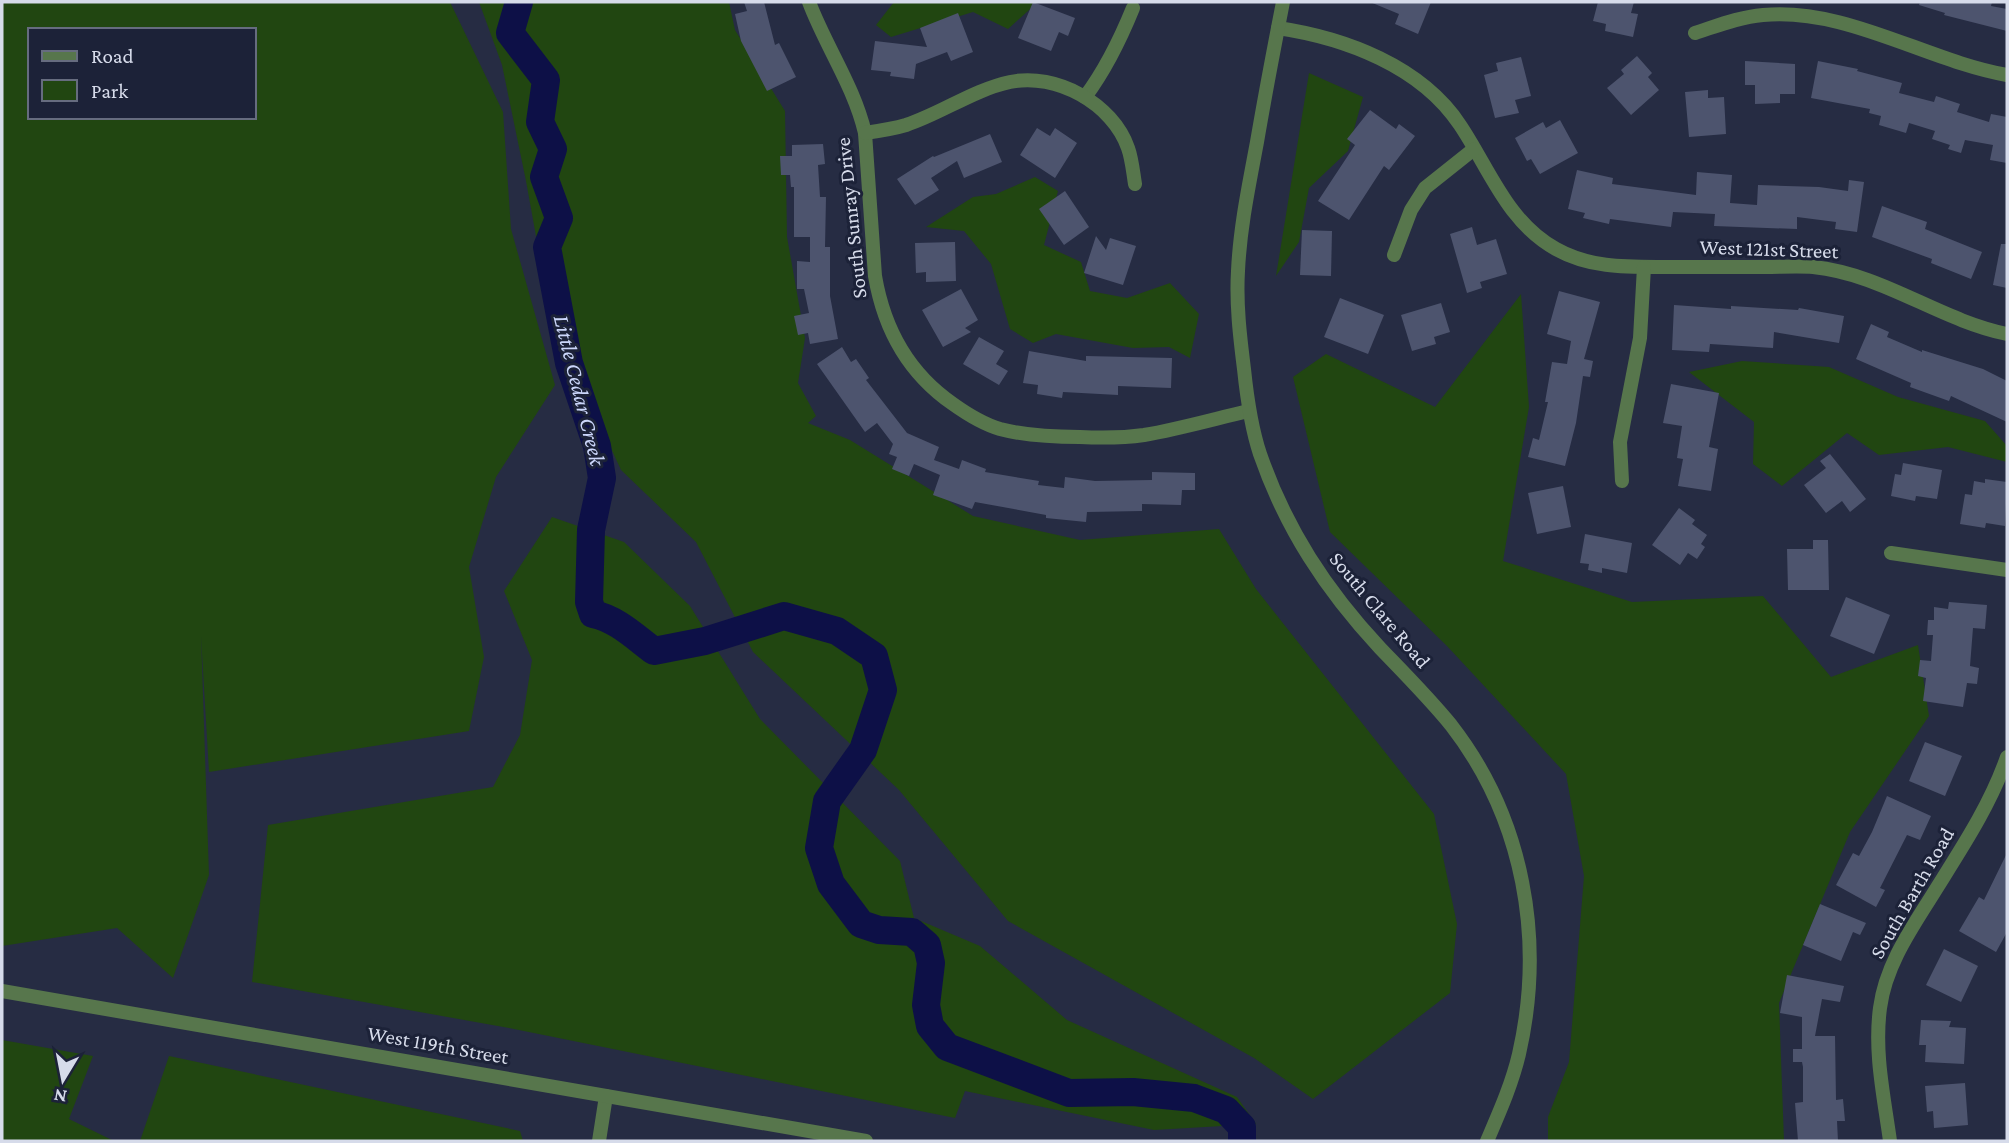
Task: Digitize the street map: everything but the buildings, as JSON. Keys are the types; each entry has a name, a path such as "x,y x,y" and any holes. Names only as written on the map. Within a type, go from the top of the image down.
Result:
{"street":[{"name":"South Sunray Drive","path":"809,2 853,94 864,133 879,299 902,354 918,375 942,397 970,416 998,428 1059,437 1143,435 1248,411"},
{"name":"South Clare Road","path":"1283,2 1246,199 1238,271 1240,332 1248,411 1272,484 1300,545 1353,617 1452,727 1488,785 1515,850 1529,918 1530,986 1518,1057 1507,1093 1487,1141"},
{"path":"1085,97 1109,61 1133,8"},
{"path":"1695,33 1753,16 1798,15 1833,21 2007,75"},
{"name":"West 121st Street","path":"1278,29 1302,32 1381,58 1418,80 1440,99 1459,124 1506,203 1529,230 1555,249 1580,260 1604,266 1811,267 1847,272 1877,282 1966,323 2007,334"},
{"path":"864,133 908,124 987,89 1013,81 1063,87 1085,97 1105,113 1117,128 1128,147 1135,184"},
{"path":"1395,255 1411,210 1425,188 1474,149"},
{"path":"1622,481 1620,442 1640,338 1644,267"},
{"path":"1891,553 2007,570"},
{"name":"South Barth Road","path":"1890,1141 1878,1035 1880,1006 1886,983 1895,956 1983,813 2007,757"},
{"name":"West 119th Street","path":"2,991 866,1141"},
{"path":"598,1141 607,1096"}],"green space":[{"path":"2,2 450,2 503,112 511,229 555,385 496,477 469,567 484,657 469,731 209,772 201,636 209,875 173,978 117,928 2,946"},
{"path":"479,2 729,2 735,30 785,111 787,237 805,338 798,383 816,416 808,423 850,440 973,516 1080,540 1219,529 1256,589 1434,814 1457,924 1450,993 1313,1099 1254,1058 1008,921 899,790 753,652 696,542 621,470 551,319 502,65"},
{"path":"894,2 1038,2 1008,29 973,12 891,37 876,25"},
{"path":"1309,73 1363,97 1348,151 1309,188 1299,242 1276,276"},
{"path":"1035,177 1058,191 1044,245 1081,262 1090,291 1127,298 1170,283 1199,314 1190,358 1169,347 1133,348 1056,334 1033,343 1010,329 991,264 964,231 926,227 973,197 996,194"},
{"path":"1521,294 1529,407 1503,561 1632,602 1763,596 1831,677 1918,645 1929,716 1850,832 1779,1003 1784,1141 1548,1141 1548,1117 1569,1062 1584,876 1566,774 1447,646 1330,532 1293,377 1326,354 1435,407"},
{"path":"1742,361 1829,367 1898,397 1985,421 2007,446 2007,462 1948,447 1879,455 1847,433 1782,486 1753,464 1754,422 1689,372"},
{"path":"552,517 624,542 690,606 760,719 900,861 914,918 980,946 1067,1020 1237,1097 1256,1124 1154,1130 965,1091 955,1118 509,1028 252,982 268,825 493,787 520,735 532,660 504,591"},
{"path":"2,1040 93,1056 69,1119 114,1141 2,1141"},
{"path":"169,1056 520,1131 523,1141 140,1141"}],"waterway":[{"name":"Little Cedar Creek","path":"519,2 510,33 546,80 540,122 553,149 544,177 559,218 547,247 569,363 597,446 602,478 591,530 589,602 593,614 618,624 654,651 705,641 784,616 837,631 874,656 883,690 863,750 827,801 819,848 831,884 861,924 879,930 912,932 927,945 931,963 926,1005 930,1026 947,1047 1069,1093 1133,1092 1194,1098 1226,1110 1242,1127 1242,1141"}]}
